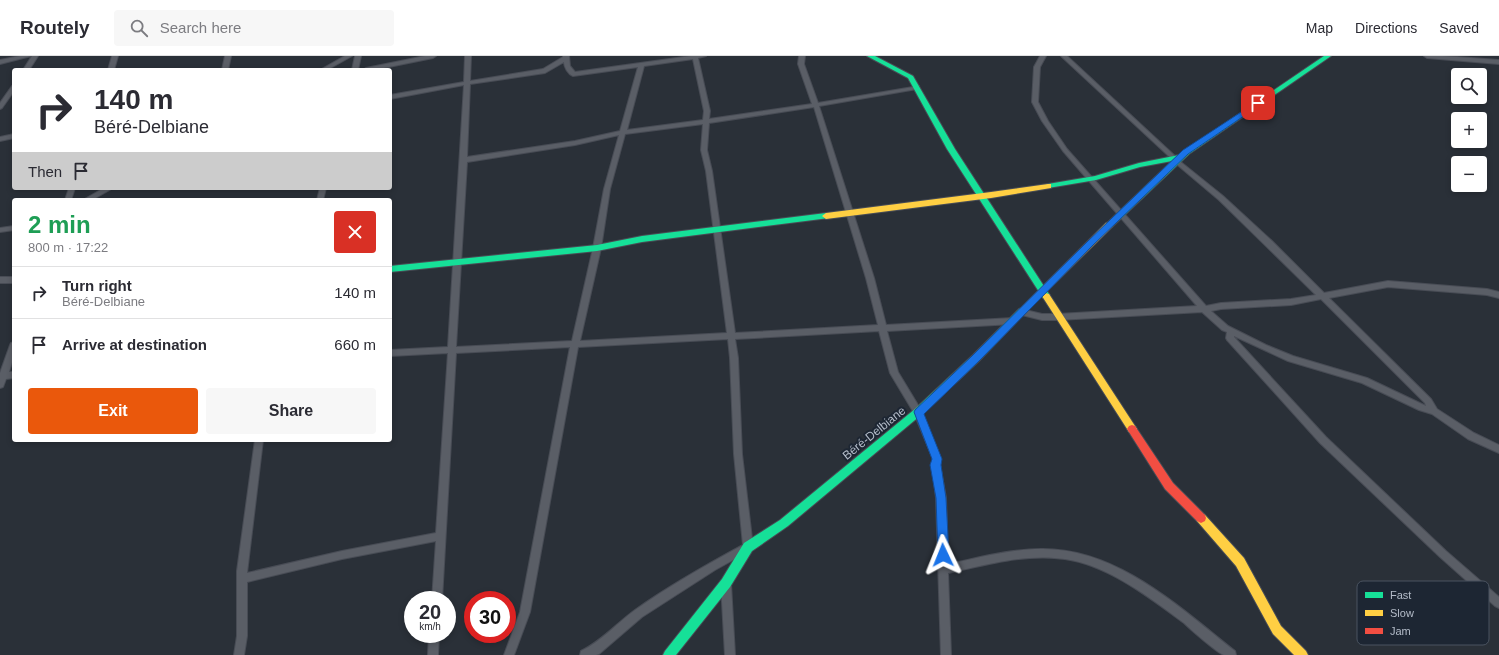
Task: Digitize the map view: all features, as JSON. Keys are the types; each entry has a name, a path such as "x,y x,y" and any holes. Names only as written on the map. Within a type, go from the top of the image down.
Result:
{"street":[{"path":"0,62 28,56"},
{"path":"27,68 35,56"},
{"path":"112,68 115,56"},
{"path":"225,68 228,56"},
{"path":"327,68 349,56"},
{"path":"355,68 358,56"},
{"path":"376,68 433,56"},
{"path":"438,591 451,350 464,160 468,56"},
{"path":"802,56 801,64 816,105 870,278 881,327 894,373 918,412 937,459 936,465 941,498 946,655"},
{"path":"870,56 911,77 951,150 1169,486 1240,562 1277,630 1302,655"},
{"path":"1043,56 1037,67 1035,102 1045,122 1065,150 1120,214 1204,308 1225,328 1291,359 1364,380 1422,408 1434,411 1471,436 1499,449"},
{"path":"1064,56 1221,198 1323,296 1428,401 1434,411"},
{"name":"Béré-Delbiane","path":"669,655 726,583 748,548 784,523 918,412 1177,159 1328,56"},
{"path":"1428,56 1499,62"},
{"path":"392,97 545,71 566,57 567,66 573,74 699,57 707,111 704,150 709,171 734,358 738,454 748,548 712,567 638,614 595,650 585,655"},
{"path":"509,655 524,612 575,344 597,248 607,189 641,66"},
{"path":"464,160 575,143 623,132 706,122 816,105 917,87"},
{"path":"0,107 12,90"},
{"path":"0,139 12,136"},
{"path":"392,269 597,248 642,239 981,196 1090,179 1139,165 1177,159"},
{"path":"90,198 106,190"},
{"path":"0,230 12,228"},
{"path":"0,280 12,280"},
{"path":"1021,312 1042,317 1058,317 1291,302 1388,284 1487,292 1499,295"},
{"path":"392,353 1013,320"},
{"path":"1232,331 1230,338 1323,440 1398,512 1474,581"},
{"path":"0,385 1,376 12,350"},
{"path":"1,376 12,375"},
{"path":"239,655 242,636 242,578 259,442"},
{"path":"242,578 342,555 441,536"},
{"path":"944,569 1041,553 1078,556 1135,583 1231,655"},
{"path":"726,583 730,655"},
{"path":"1489,594 1499,603"},
{"path":"433,655 434,643"}],"traffic: fast":[{"path":"870,56 911,77 951,149 1046,296"},
{"path":"1109,225 1186,152 1328,56"},
{"path":"1048,186 1096,178 1139,165 1180,157"},
{"path":"392,269 597,248 642,239 826,216"},
{"path":"669,655 726,583 748,547 784,523 918,412 976,358 1022,311"}],"traffic: slow":[{"path":"826,216 991,195 1048,186"},
{"path":"1022,311 1109,225"},
{"path":"1046,296 1132,429"},
{"path":"1201,518 1240,562 1277,630 1302,655"}],"traffic: jam":[{"path":"1132,429 1169,486 1201,518"}],"route":[{"path":"943,555 941,498 936,465 937,459 918,412 976,358 1090,243 1186,152 1258,103"}]}
